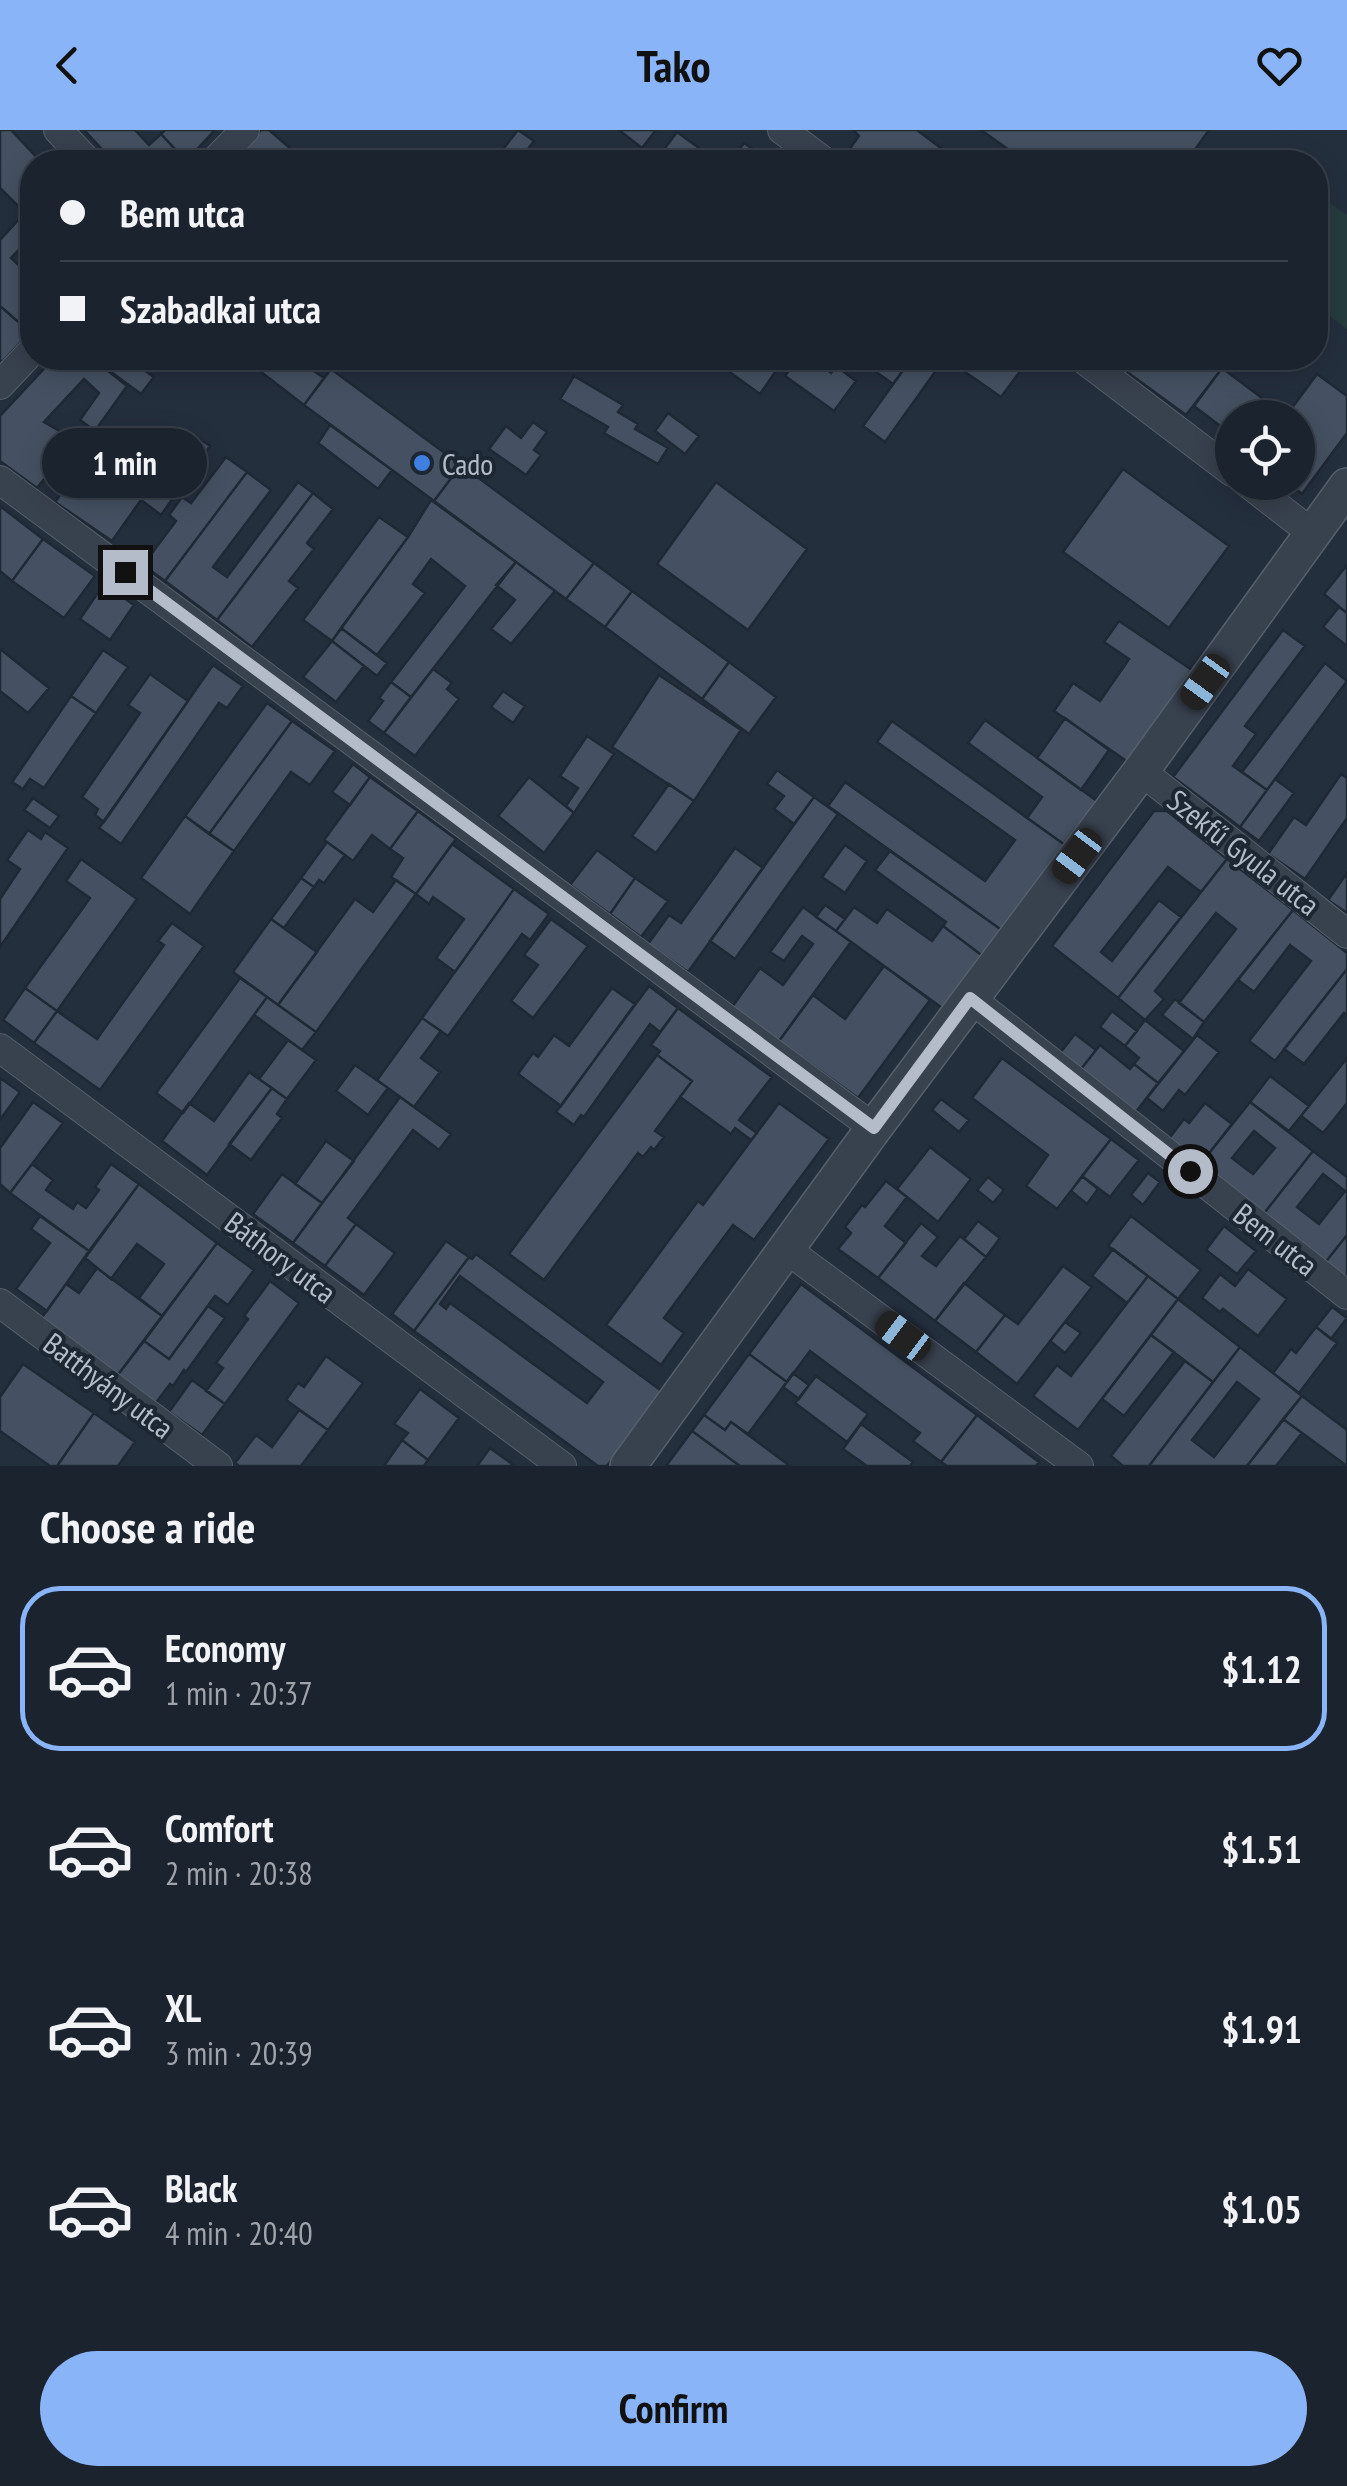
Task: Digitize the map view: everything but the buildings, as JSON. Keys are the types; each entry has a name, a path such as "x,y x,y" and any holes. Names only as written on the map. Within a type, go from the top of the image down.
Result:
{"street":[{"path":"58,130 77,150"},
{"path":"226,150 245,130"},
{"path":"782,130 809,150"},
{"path":"0,385 20,364"},
{"path":"1098,370 1215,459"},
{"path":"0,480 874,1128"},
{"path":"628,1466 1347,486"},
{"path":"1269,500 1312,533"},
{"name":"Szekfű Gyula utca","path":"1141,771 1347,934"},
{"name":"Bem utca","path":"970,998 1347,1295"},
{"name":"Báthory utca","path":"0,1048 562,1466"},
{"path":"786,1248 1078,1466"},
{"name":"Batthyány utca","path":"0,1303 218,1466"}],"green space":[{"path":"1328,201 1347,215 1347,329 1328,315"}],"place":[{"name":"Cado","path":"422,463"}],"route":[{"path":"125,572 874,1128 970,998 1190,1171"}]}
